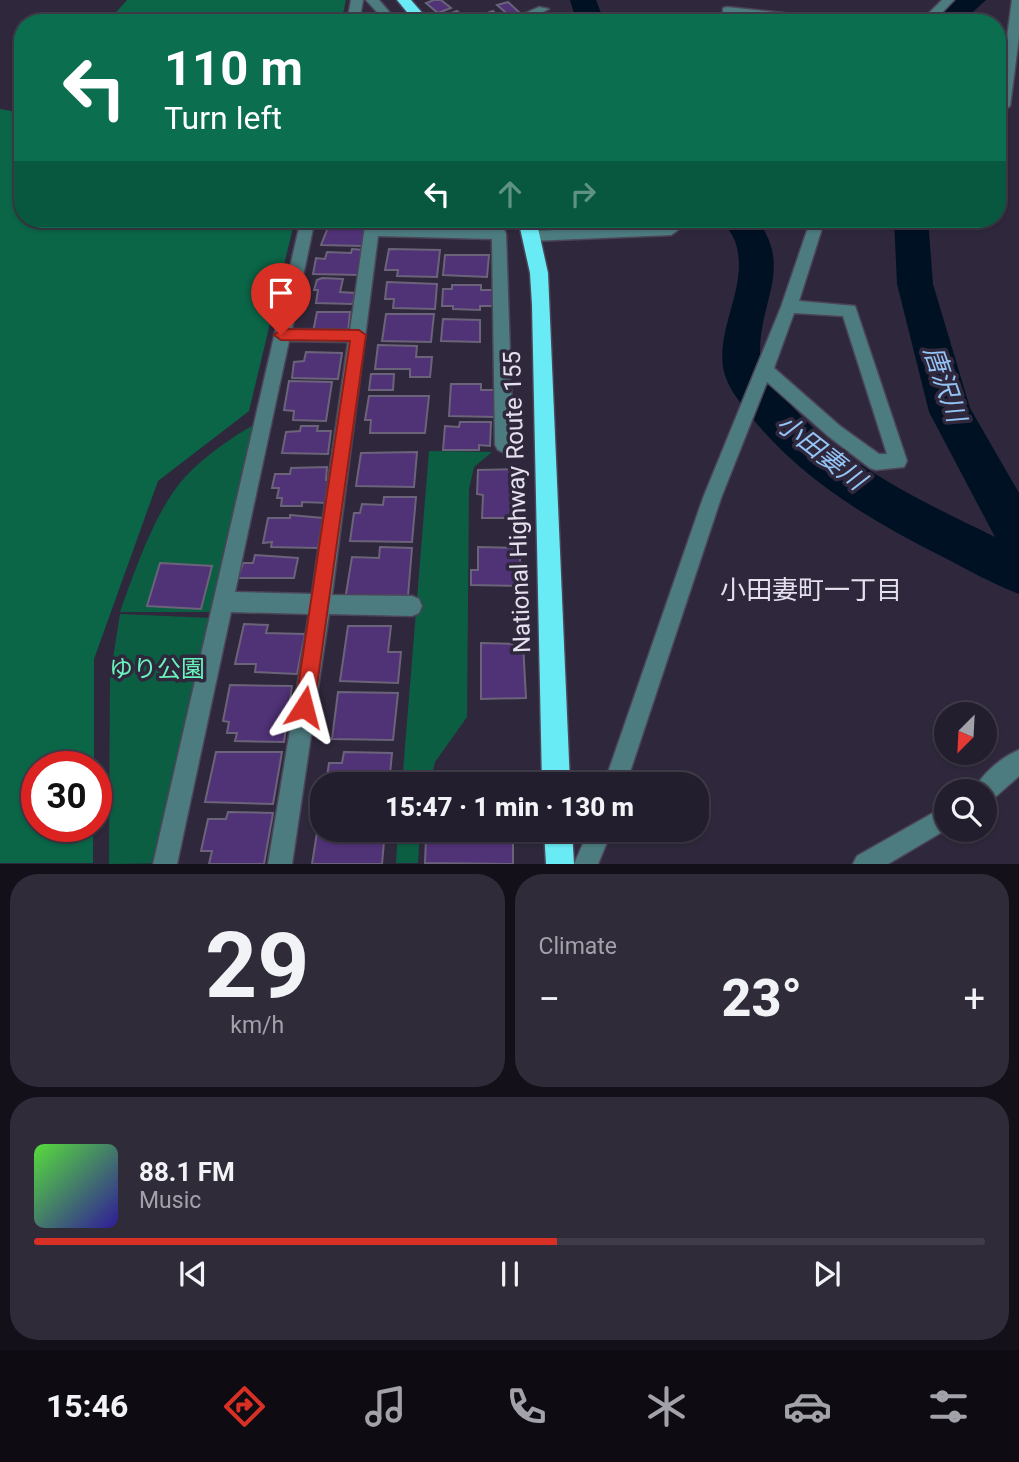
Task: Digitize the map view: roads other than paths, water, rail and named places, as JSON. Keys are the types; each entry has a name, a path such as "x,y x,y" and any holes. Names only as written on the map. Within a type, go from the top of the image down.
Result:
{"highway":[{"path":"404,0 416,14"},
{"name":"National Highway Route 155","path":"530,228 539,273 541,305 556,772"},
{"path":"559,842 560,863"}],"street":[{"path":"372,0 387,14"},
{"path":"934,14 948,0"},
{"path":"1006,74 1018,0"},
{"path":"733,14 723,8 773,14"},
{"path":"531,14 543,9"},
{"path":"165,863 306,228"},
{"path":"280,863 321,602 372,228"},
{"path":"496,228 504,445"},
{"path":"577,228 671,230"},
{"path":"619,772 712,498 789,307 815,228"},
{"path":"763,373 876,462 898,461 849,310 789,307"},
{"path":"281,335 359,335"},
{"path":"224,602 412,606"},
{"path":"997,780 1019,761"},
{"path":"865,863 934,824"},
{"path":"586,863 595,842"}],"waterway":[{"name":"小田妻川","path":"583,0 588,14"},
{"name":"唐沢川","path":"955,14 973,0"},
{"name":"小田妻川","path":"746,228 752,237 757,256 757,275 740,352 744,374 757,394 781,424 810,451 842,475 912,518 1019,572"},
{"name":"唐沢川","path":"912,228 915,284 950,412 1019,536"}],"district":[{"name":"小田妻町一丁目","path":"811,590"}],"park label":[{"name":"ゆり公園","path":"157,669"}]}
